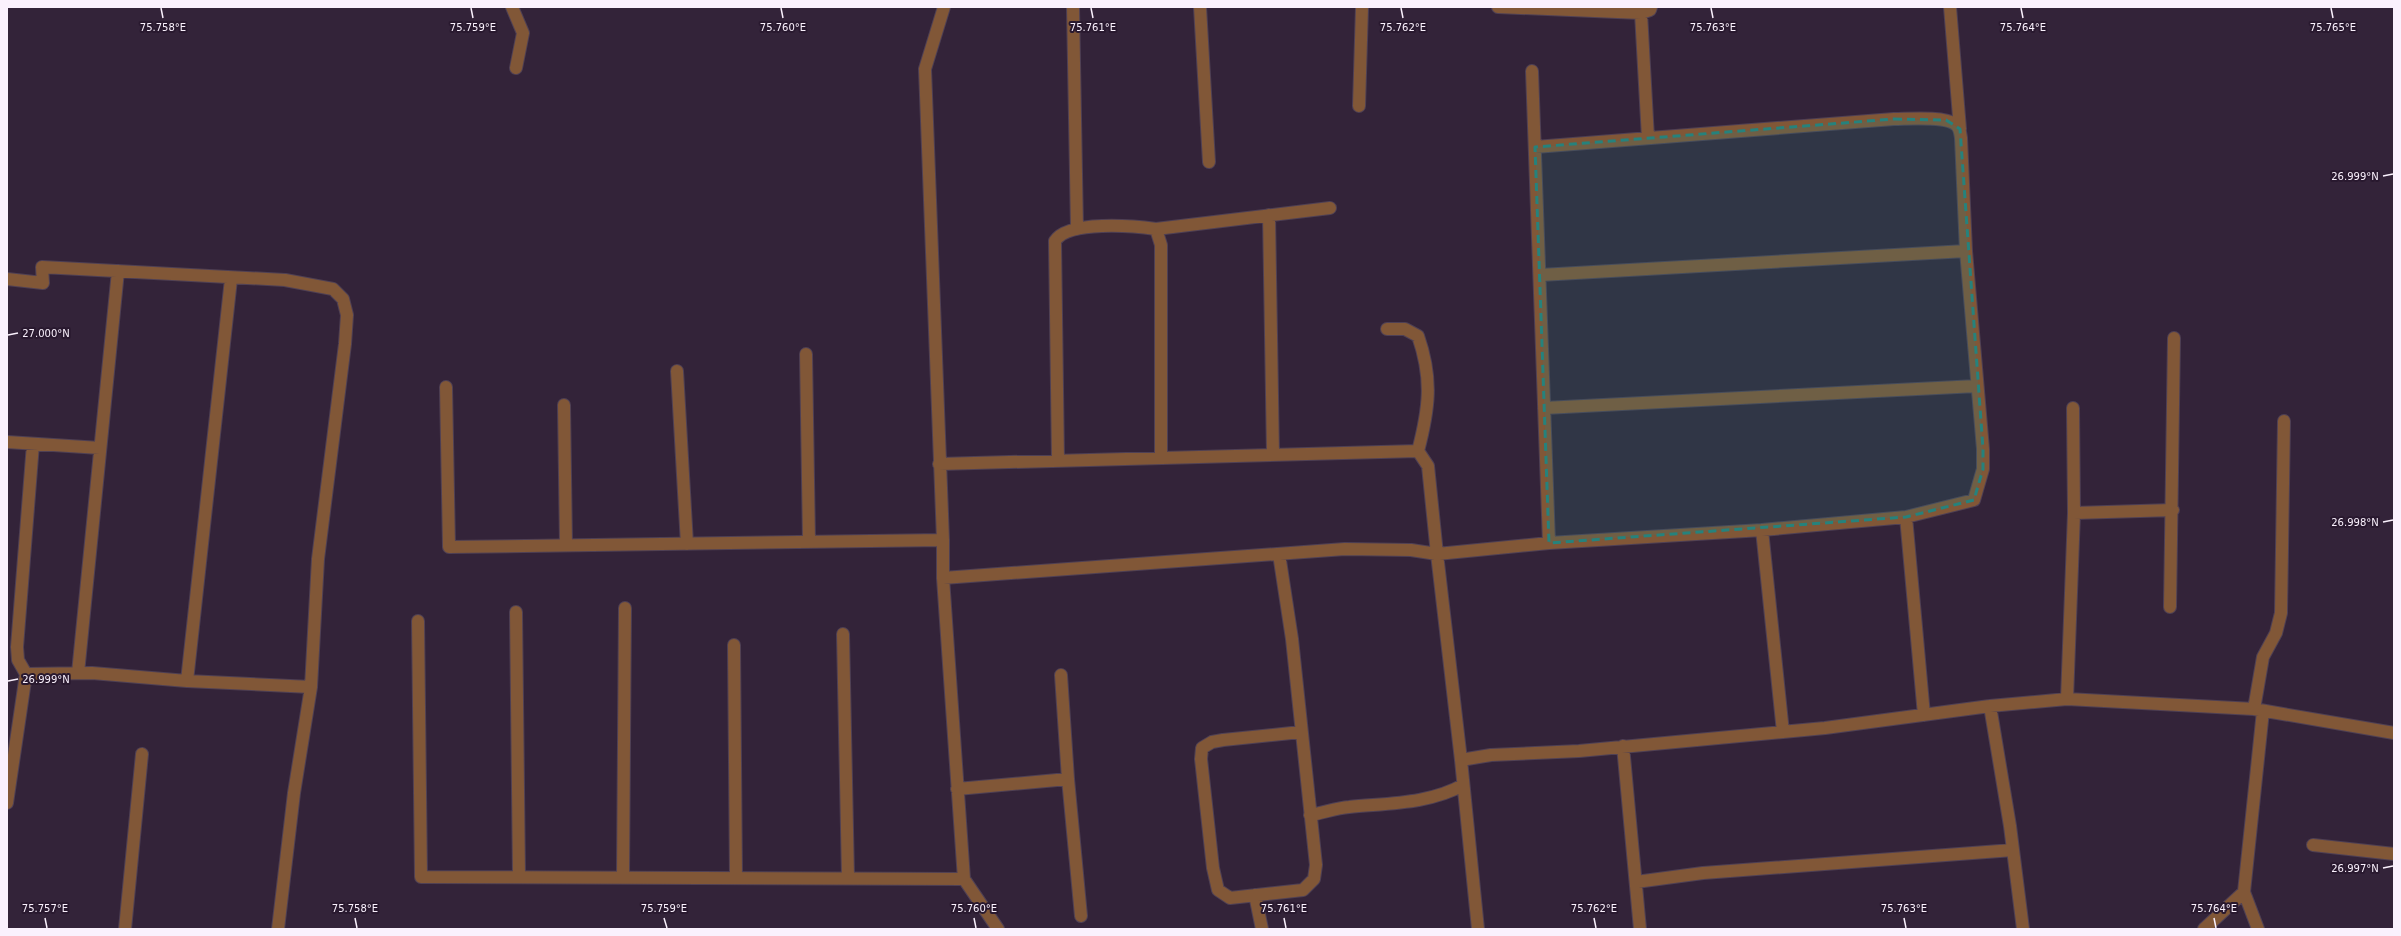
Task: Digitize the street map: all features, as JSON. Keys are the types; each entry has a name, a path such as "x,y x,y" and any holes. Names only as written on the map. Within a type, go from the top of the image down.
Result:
{"street":[{"path":"512,7 523,33 516,68"},
{"path":"944,7 925,69 943,540 943,578 964,879 998,929"},
{"path":"1073,7 1077,229"},
{"path":"1200,7 1209,162"},
{"path":"1359,106 1362,7"},
{"path":"1498,7 1646,10 1648,138"},
{"path":"943,578 1345,549 1411,550 1437,554 1549,542 1762,530 1906,517 1974,500 1983,469 1966,251 1960,129 1950,7"},
{"path":"1532,71 1549,542"},
{"path":"1535,147 1894,119 1946,120 1954,123 1960,129"},
{"path":"1058,461 1055,241 1059,235 1066,231 1077,229 1128,225 1156,229 1330,208"},
{"path":"1269,215 1273,455"},
{"path":"1156,229 1161,245 1161,458"},
{"path":"1540,275 1966,251"},
{"path":"7,279 43,283 42,267 285,280 334,288 339,292 344,304 346,315 345,344 318,559 311,687 294,793 278,929"},
{"path":"78,673 118,271"},
{"path":"187,681 231,278"},
{"path":"1387,329 1405,329 1418,336 1423,350 1429,400 1418,451 1428,466 1461,760 1478,929"},
{"path":"2170,607 2173,510 2174,338"},
{"path":"806,354 809,542"},
{"path":"677,371 687,544"},
{"path":"1544,408 1977,386"},
{"path":"446,387 449,547 943,540"},
{"path":"564,405 566,545"},
{"path":"2067,699 2074,513 2072,408"},
{"path":"2258,929 2244,892 2263,657 2276,633 2281,613 2284,421"},
{"path":"7,442 100,448"},
{"path":"7,803 26,674 18,660 17,647 33,444"},
{"path":"939,464 1418,451"},
{"path":"2074,513 2173,510"},
{"path":"1906,517 1924,715"},
{"path":"1762,530 1783,732"},
{"path":"1279,554 1292,639 1316,865 1314,879 1309,886 1303,890 1230,898 1218,890 1213,868 1200,752 1202,748 1212,742 1301,732"},
{"path":"623,877 625,608"},
{"path":"516,612 519,877"},
{"path":"418,621 421,878 623,877 964,879"},
{"path":"843,634 848,878"},
{"path":"734,645 736,878"},
{"path":"26,674 78,673 187,681 311,687"},
{"path":"1061,675 1068,779 1081,916"},
{"path":"1461,760 1491,755 1623,746 1783,732 1990,706 2067,699 2258,710 2394,733"},
{"path":"1990,706 2013,850 2023,929"},
{"path":"1623,746 1640,929"},
{"path":"125,929 142,754"},
{"path":"957,789 1068,779"},
{"path":"1310,815 1348,807 1400,802 1447,794 1463,785"},
{"path":"2313,845 2394,854"},
{"path":"1636,882 1703,873 2013,850"},
{"path":"2204,929 2244,892"},
{"path":"1255,895 1262,929"}],"highlighted area":[{"path":"1894,119 1946,120 1960,129 1983,449 1983,469 1974,500 1906,517 1549,543 1535,147"}]}
